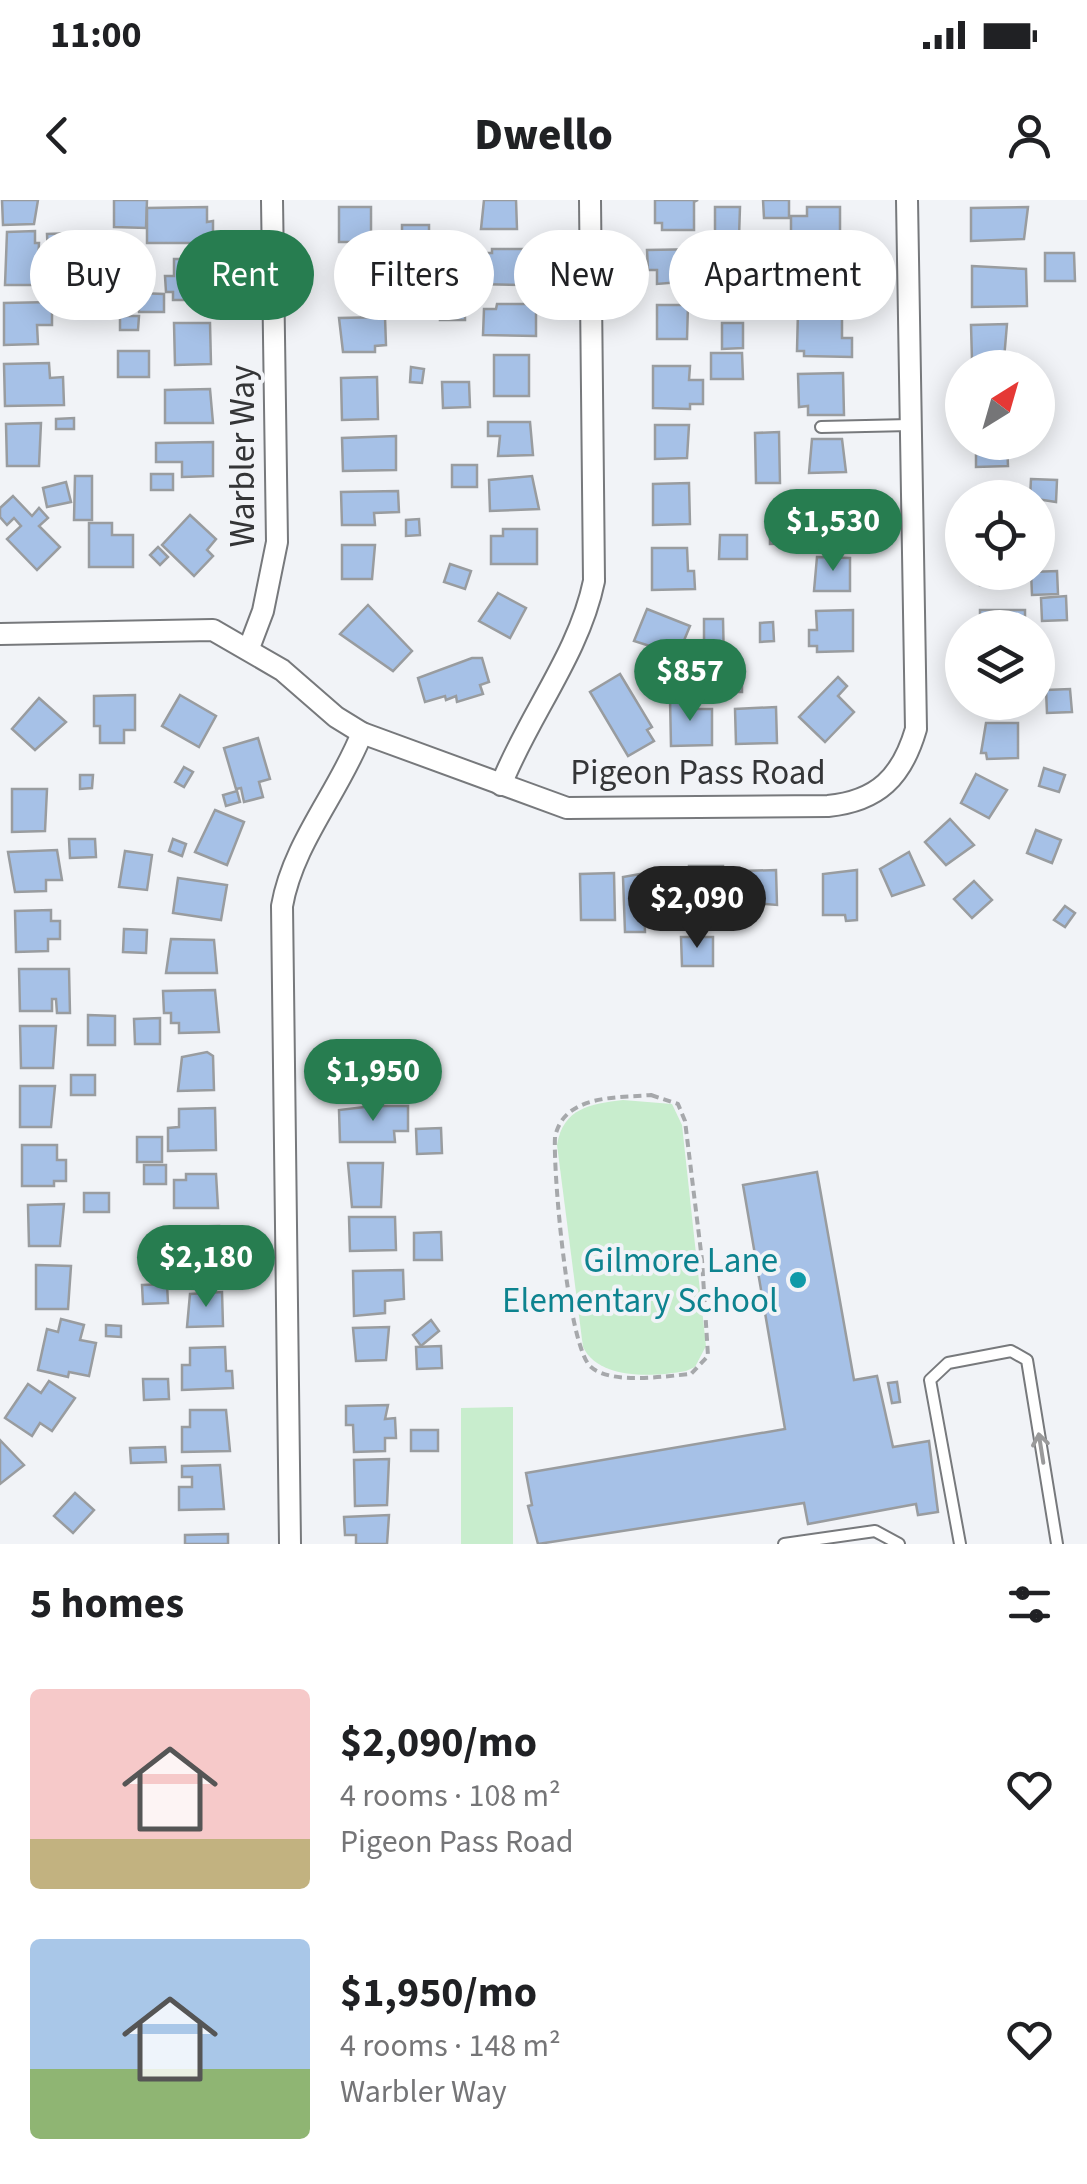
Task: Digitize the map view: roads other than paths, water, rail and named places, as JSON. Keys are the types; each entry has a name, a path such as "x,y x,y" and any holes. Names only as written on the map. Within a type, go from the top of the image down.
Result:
{"street":[{"name":"Warbler Way","path":"248,648 264,611 278,542 272,200"},
{"path":"501,785 530,718 577,635 594,581 590,200"},
{"path":"907,200 911,425"},
{"name":"Pigeon Pass Road","path":"0,634 213,630 248,648 362,733 548,804 601,810 852,803 894,778 909,754 916,729 911,425"},
{"path":"290,1544 282,906 291,870 349,767 362,733"}],"lane":[{"path":"821,427 911,425"},
{"path":"960,1544 930,1380 948,1362 1011,1351 1027,1360 1057,1544"},
{"path":"784,1544 874,1531 899,1544"}],"place":[{"name":"Gilmore Lane Elementary School","path":"798,1280"}]}
